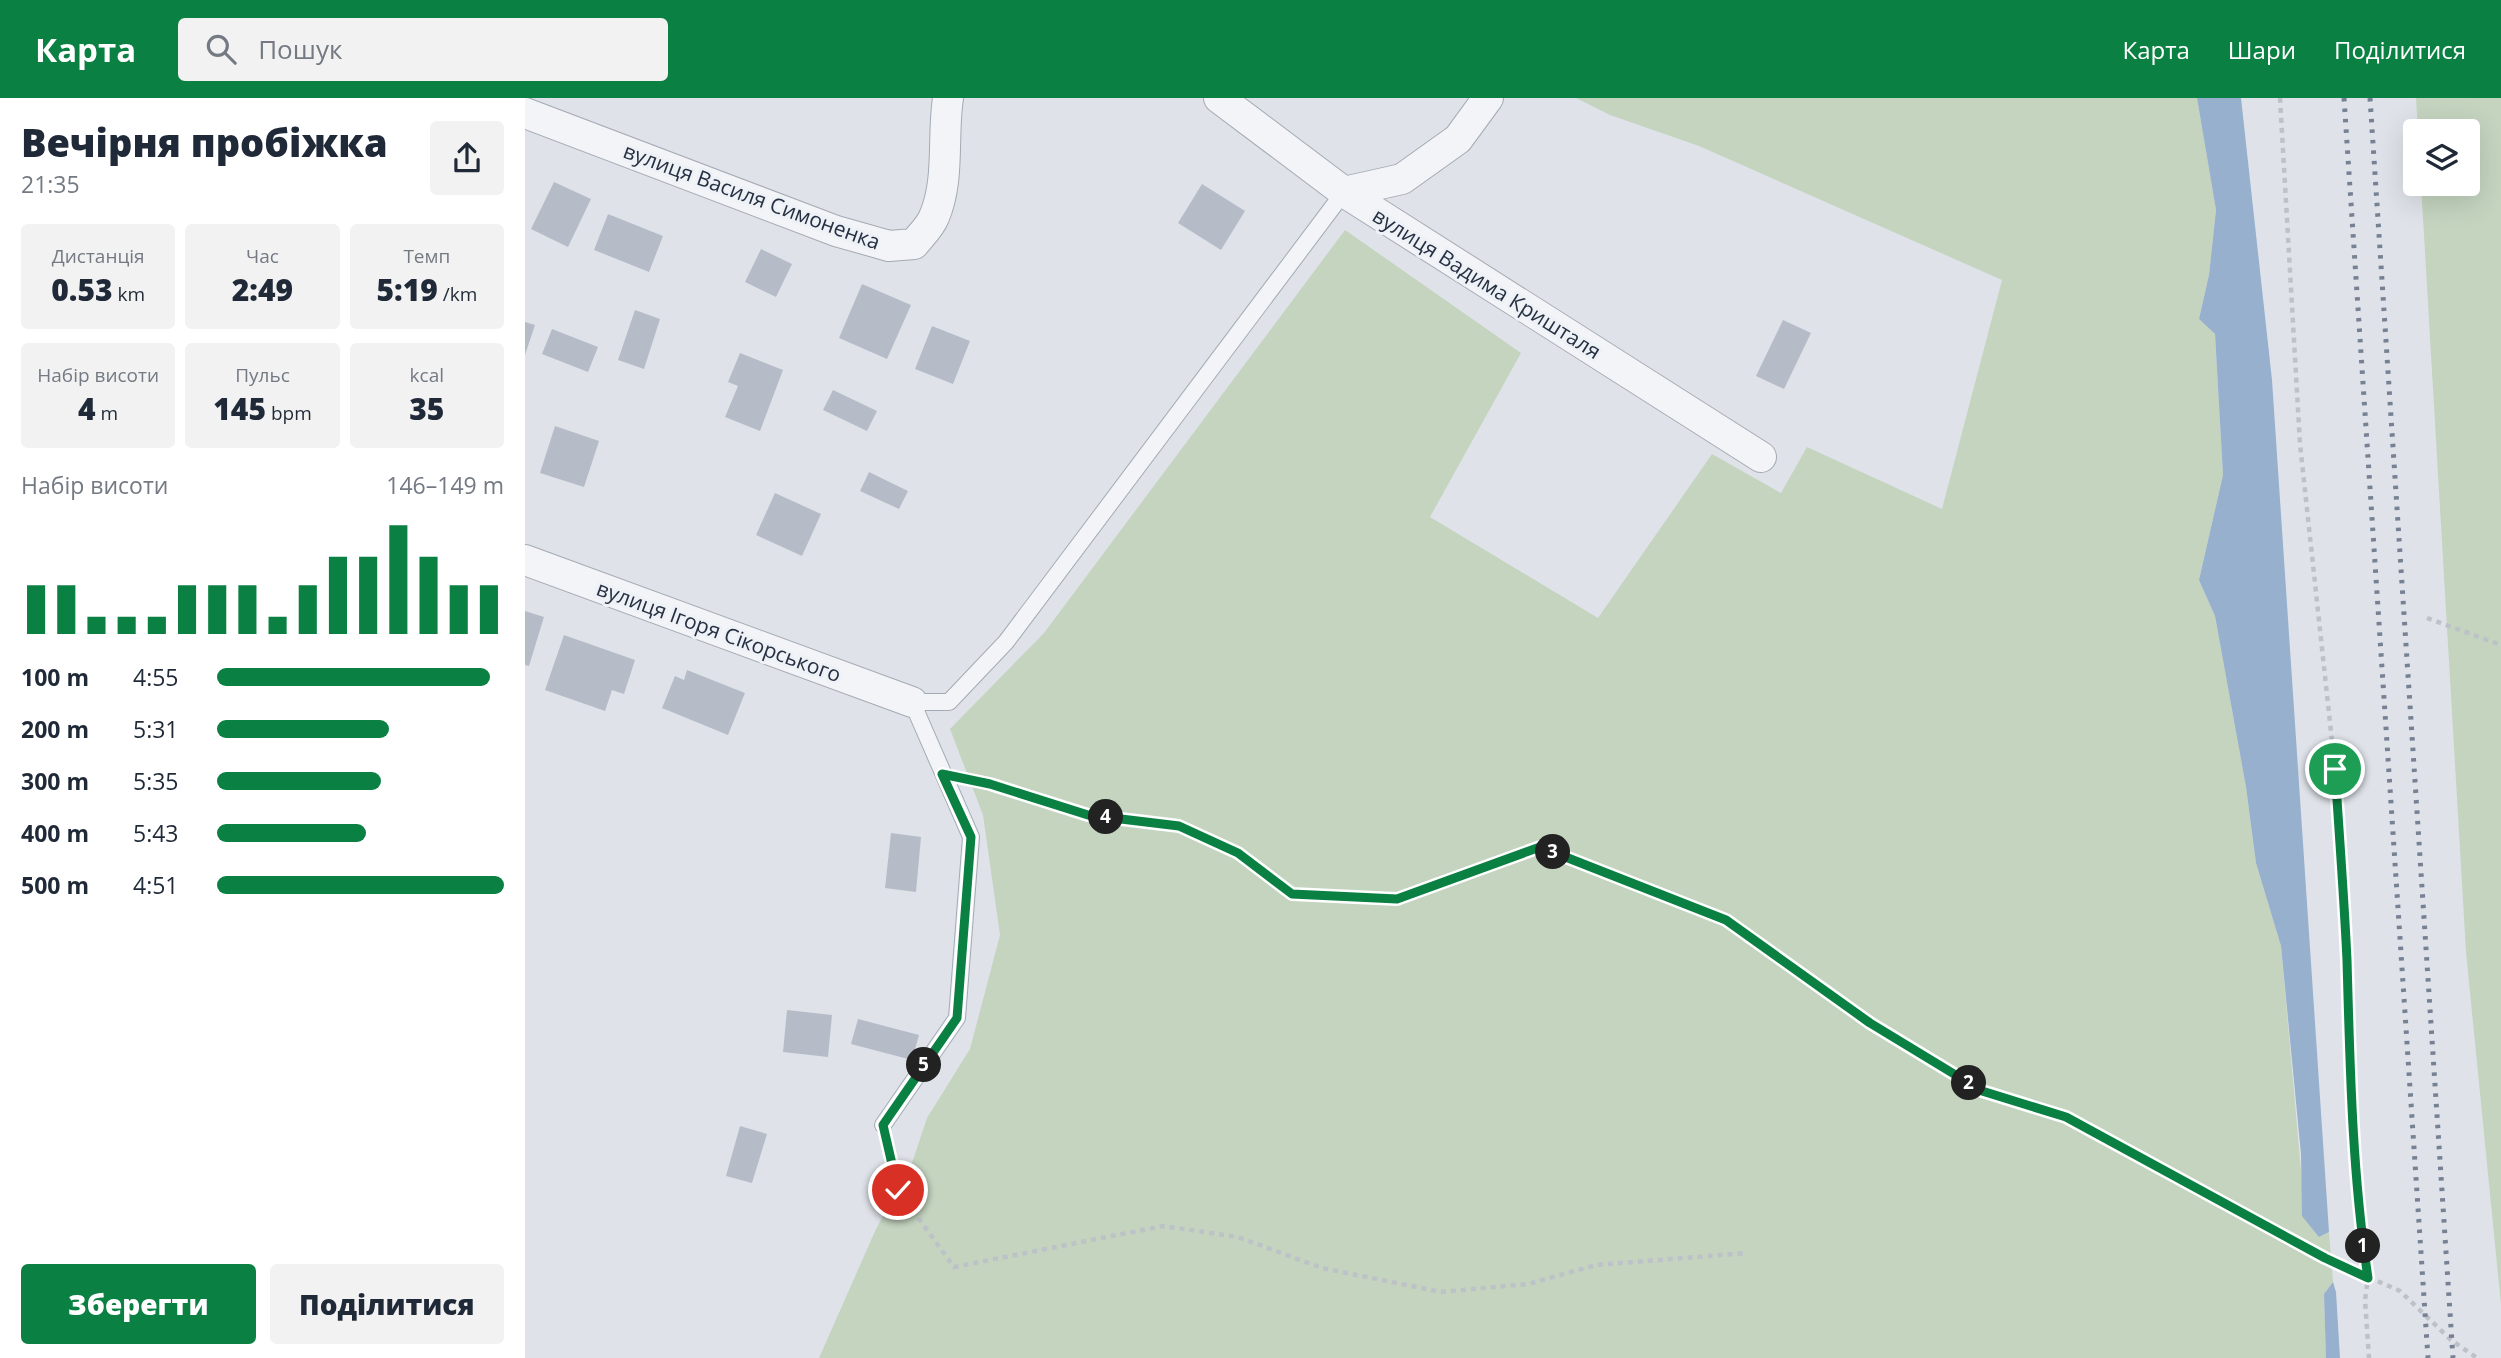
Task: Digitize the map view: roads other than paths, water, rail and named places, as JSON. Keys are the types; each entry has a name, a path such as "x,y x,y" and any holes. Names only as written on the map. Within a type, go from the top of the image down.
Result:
{"street":[{"name":"вулиця Василя Симоненка","path":"525,113 836,231 889,246 914,244 933,219 943,187 943,128 948,98"},
{"name":"вулиця Вадима Кришталя","path":"1219,98 1344,192 1761,457"},
{"path":"1344,192 1402,179 1458,139 1489,98"},
{"name":"вулиця Ігоря Сікорського","path":"525,560 912,702"}],"lane":[{"path":"883,1125 957,1018 971,837 912,702 949,702 1006,642 1344,192"}],"water":[{"path":"2197,98 2241,98 2272,380 2329,1232 2319,1237 2302,1216 2301,1154 2281,946 2256,863 2246,787 2215,616 2199,580 2223,475 2215,334 2199,319 2209,275 2216,210"},
{"path":"2333,1282 2340,1358 2326,1358 2324,1294"}],"railway":[{"path":"2344,98 2428,1358"},
{"path":"2370,98 2453,1358"}]}
